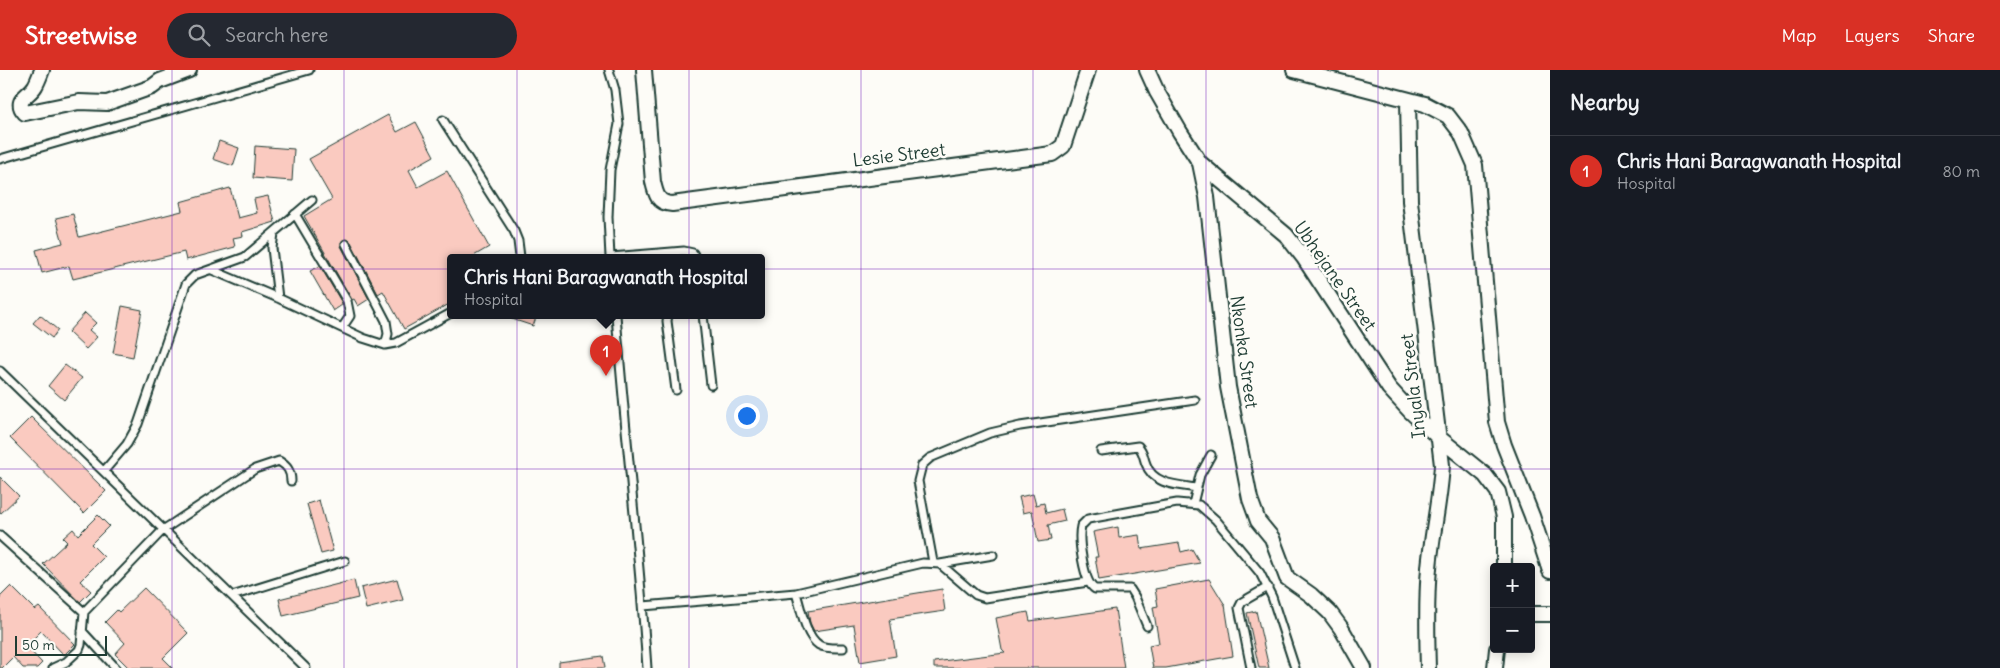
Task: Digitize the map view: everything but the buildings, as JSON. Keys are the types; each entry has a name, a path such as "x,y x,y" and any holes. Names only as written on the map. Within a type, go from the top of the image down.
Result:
{"street":[{"path":"42,70 34,86 22,98 20,104 25,113 79,102 107,103 152,87 158,76 189,70"},
{"name":"Lesie Street","path":"644,70 653,182 656,196 666,204 1052,154 1064,146 1088,70"},
{"name":"Ubhejane Street","path":"1147,70 1157,92 1200,163 1286,234 1304,258 1389,388 1410,411 1486,475 1498,492 1504,517 1504,563"},
{"path":"1294,70 1425,104 1448,116 1461,133 1475,165 1497,422 1550,571"},
{"name":"Inyala Street","path":"1408,100 1410,201 1442,465 1429,567 1427,613 1428,668"},
{"name":"Nkonka Street","path":"1200,163 1207,197 1228,387 1250,499 1258,521 1272,538 1287,578 1311,595 1330,613 1364,668"},
{"path":"1535,614 1550,614"},
{"path":"1495,668 1497,653"}],"lane":[{"path":"0,160 309,70"},
{"path":"609,70 615,90 620,124 610,170 608,217 610,254"},
{"path":"443,120 514,231 518,241 520,254"},
{"path":"104,471 127,444 135,430 186,284 195,275 245,257 312,200"},
{"path":"295,214 347,301 350,316 342,328"},
{"path":"274,233 272,248 278,298"},
{"path":"346,244 386,321 388,334 384,345"},
{"path":"672,254 684,250 694,254"},
{"path":"212,270 278,298 363,338 384,345 396,343 447,315"},
{"path":"616,319 643,606 646,668"},
{"path":"667,319 676,390"},
{"path":"703,319 711,385"},
{"path":"0,371 306,668"},
{"path":"1088,582 985,598 976,595 937,563 918,481 922,464 930,458 990,433 1020,426 1195,400"},
{"path":"1102,451 1138,446 1144,453 1148,468 1155,478 1169,484 1197,488"},
{"path":"1192,504 1200,475 1211,455"},
{"path":"53,668 66,662 79,650 84,612 163,530 255,469 270,462 279,461 287,466 291,481"},
{"path":"1147,626 1130,589 1095,589 1088,582 1080,535 1084,522 1088,519 1167,504 1199,505 1216,520 1260,573 1268,587 1295,668"},
{"path":"0,536 84,612"},
{"path":"643,606 796,593 923,563 937,563 993,554"},
{"path":"232,596 345,562"},
{"path":"1251,668 1239,608 1242,602 1268,587"},
{"path":"796,593 810,633 818,644 844,648"},
{"path":"82,631 116,668"}],"place":[{"name":"Chris Hani Baragwanath Hospital","path":"606,376"}]}
